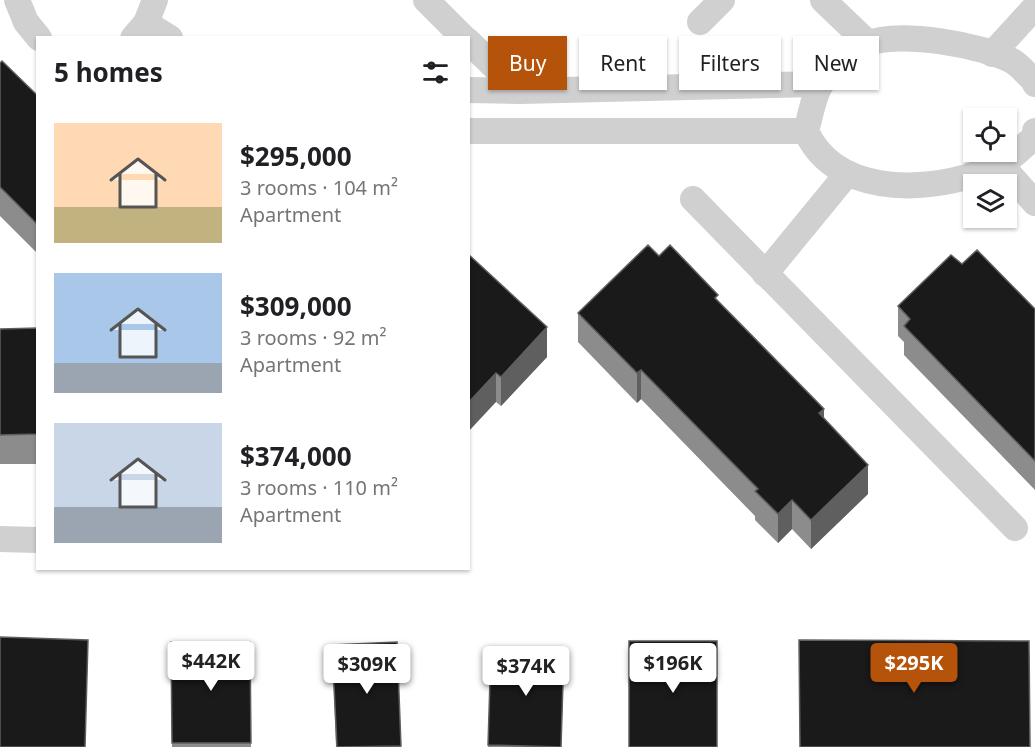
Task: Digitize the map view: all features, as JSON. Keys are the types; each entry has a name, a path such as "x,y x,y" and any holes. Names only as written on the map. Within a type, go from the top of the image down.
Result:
{"lane":[{"path":"17,0 26,22 37,36"},
{"path":"426,0 462,36"},
{"path":"700,22 722,0"},
{"path":"823,0 860,36"},
{"path":"992,54 1035,7"},
{"path":"144,20 167,36"},
{"path":"879,42 904,38 939,40 975,48 1014,63 1035,84"},
{"path":"470,43 519,91"},
{"path":"793,85 477,90 472,136 806,130"},
{"path":"818,90 806,130 813,145 827,161 847,174 875,182 910,186 960,179 1001,165 1034,138 1035,130"},
{"path":"1001,165 1035,203"},
{"path":"765,274 847,174"},
{"path":"693,200 1015,528"},
{"path":"0,539 36,540"}],"building":[{"path":"2,61 36,94 36,223 0,187 0,63"},
{"path":"648,245 659,256 670,245 718,295 715,298 824,409 819,413 868,465 811,520 792,500 778,514 755,491 758,489 641,370 637,373 578,313"},
{"path":"977,250 1035,309 1035,461 904,326 910,319 898,306 951,255 962,264"},
{"path":"470,256 547,327 501,377 496,373 470,401"},
{"path":"36,328 36,434 0,435 0,329"},
{"path":"0,637 88,640 85,747 0,747"},
{"path":"799,640 1029,641 1030,747 800,747"},
{"path":"629,641 717,641 717,747 629,747"},
{"path":"171,642 250,642 251,743 172,743"},
{"path":"397,642 401,746 337,747 332,645"},
{"path":"491,647 564,649 561,747 488,745"}]}
